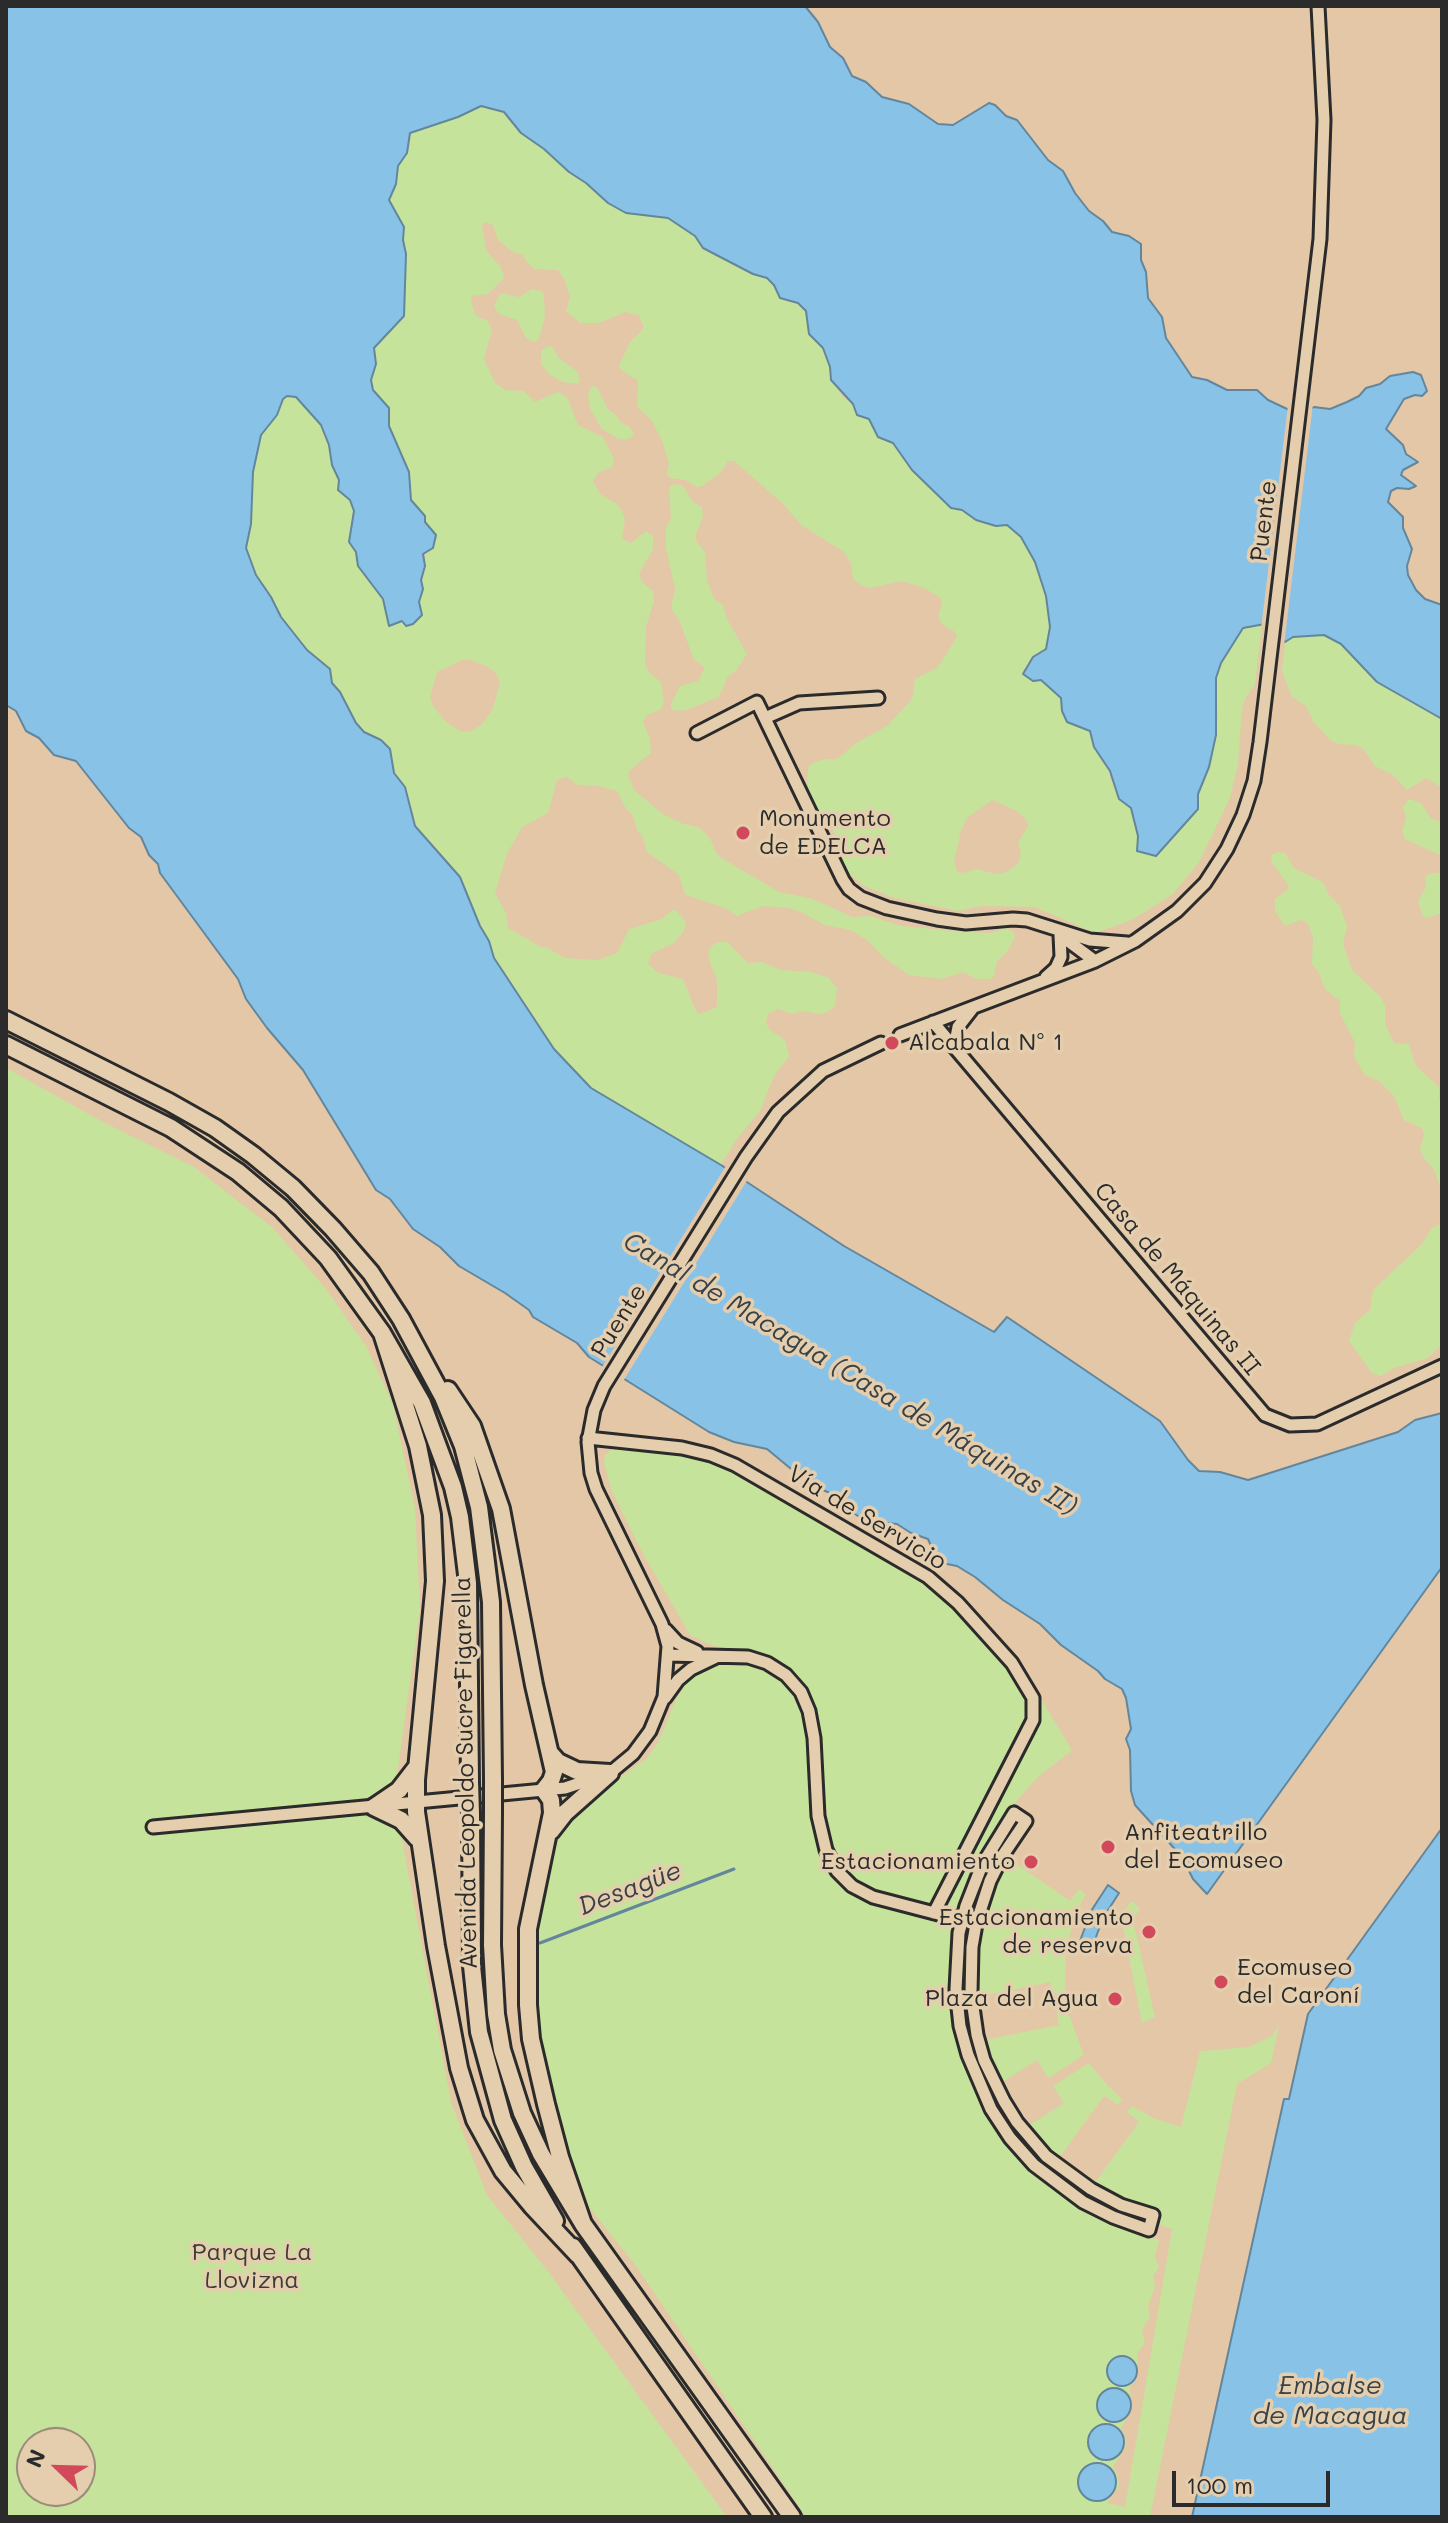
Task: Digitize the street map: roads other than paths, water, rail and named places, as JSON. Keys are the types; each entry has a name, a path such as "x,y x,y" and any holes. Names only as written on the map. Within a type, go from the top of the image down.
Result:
{"main road":[{"name":"Avenida Leopoldo Sucre Figarella","path":"6,1020 195,1116 235,1141 276,1173 314,1208 362,1262 431,1370 474,1480 485,1538 492,1636 492,1945 496,2014 513,2091 563,2195 792,2517"},
{"name":"Avenida Leopoldo Sucre Figarella","path":"6,1045 171,1128 238,1172 281,1208 328,1258 382,1333 422,1403 449,1475 460,1517 468,1583 473,1988 489,2074 503,2120 524,2167 578,2255 763,2517"},
{"path":"382,1333 424,1467 434,1534 435,1581 416,1804 419,1840 459,2068 475,2120 503,2171 578,2255"},
{"path":"431,1370 472,1426 495,1488 554,1772 544,1790 551,1800 552,1813 528,1929 526,1980 529,2023 540,2080 556,2144 583,2224"},
{"path":"550,1753 558,1762 577,1771 610,1773"},
{"path":"418,1762 407,1782 374,1807 401,1820 419,1840"},
{"path":"547,1840 565,1813 610,1773"}],"street":[{"name":"Puente","path":"900,1035 1095,961 1135,941 1192,898 1217,866 1237,830 1254,781 1320,239 1324,168 1318,6"},
{"path":"765,718 799,703 878,698"},
{"path":"697,733 757,702 843,880 856,895 887,908 937,919 966,923 1013,919 1100,942 1135,941"},
{"path":"1046,926 1095,961"},
{"path":"1044,980 1056,968 1061,957 1060,935"},
{"path":"961,1054 956,1037 958,1027 975,1005"},
{"name":"Casa de Máquinas II","path":"933,1022 1265,1415 1290,1425 1317,1424 1442,1366"},
{"name":"Puente","path":"588,1438 594,1410 604,1386 746,1157 778,1112 807,1083 835,1064 881,1043"},
{"path":"588,1438 591,1473 596,1489 662,1624 678,1643 705,1655"},
{"name":"Vía de Servicio","path":"588,1438 682,1448 735,1465 928,1577 958,1603 1012,1663 1033,1698 1033,1720 934,1913"},
{"path":"660,1709 667,1679 668,1655 662,1624"},
{"path":"668,1655 748,1657 767,1663 786,1675 801,1692 812,1724 819,1824 826,1850 837,1871 852,1886 873,1897 976,1924"},
{"path":"153,1827 416,1804 580,1784 610,1773 624,1763 642,1743 668,1693 685,1674 720,1655"},
{"path":"1014,1813 1026,1821 999,1861 976,1924 971,1982 977,2035 993,2081 1017,2122 1046,2156 1086,2186 1121,2205 1153,2215 1149,2230 1113,2217 1077,2198 1036,2167 1005,2130 982,2092 963,2038 955,1970 962,1920 982,1865 1014,1813"},
{"path":"963,2038 977,2035"},
{"path":"1005,2130 1017,2122"},
{"path":"1036,2167 1046,2156"},
{"path":"1077,2198 1086,2186"}],"water":[{"name":"Canal de Macagua (Casa de Máquinas II)","path":"6,6 805,6 818,22 830,47 843,58 852,76 866,82 882,97 909,104 938,124 953,125 989,103 1017,120 1048,160 1063,171 1089,211 1112,232 1129,236 1141,244 1148,298 1162,317 1166,338 1192,377 1207,380 1227,390 1257,390 1268,400 1300,415 1314,407 1330,409 1347,402 1390,376 1413,372 1421,375 1427,391 1422,396 1404,399 1386,429 1403,445 1406,454 1418,462 1403,470 1401,475 1416,486 1391,491 1388,502 1403,517 1403,528 1412,549 1408,575 1425,599 1442,605 1442,719 1377,682 1341,644 1324,635 1293,637 1285,642 1265,624 1243,628 1221,663 1216,678 1216,735 1209,767 1198,794 1198,809 1156,856 1137,851 1138,836 1131,808 1119,799 1110,771 1094,747 1090,731 1067,722 1061,698 1041,680 1033,681 1023,674 1033,657 1046,649 1050,627 1046,596 1035,562 1021,537 1007,525 996,526 976,520 962,510 951,508 912,470 893,443 878,437 869,419 857,415 853,404 831,380 823,348 809,334 806,311 798,303 780,298 767,278 703,248 695,236 668,218 626,213 608,203 521,133 504,112 481,106 410,133 407,153 398,166 396,184 389,200 404,227 404,316 374,348 376,364 371,380 373,390 389,408 389,426 409,472 411,500 436,535 433,548 423,554 425,566 419,602 422,615 413,624 406,626 402,621 389,626 383,599 358,566 356,552 349,542 354,511 350,500 338,490 339,480 321,425 296,397 283,399 277,415 261,435 253,472 251,524 246,548 256,575 281,617 307,650 330,669 332,683 356,723 390,749 394,773 405,787 415,826 460,877 494,958 554,1049 591,1088 721,1165 844,1246 994,1332 1007,1317 1160,1421 1199,1471 1220,1472 1248,1480 1398,1432 1415,1420 1442,1413 1442,1567 1207,1894 1193,1879 1182,1857 1135,1805 1131,1791 1130,1750 1126,1739 1131,1729 1122,1689 975,1577 957,1566 942,1563 928,1539 897,1524 858,1516 844,1507 834,1495 808,1483 767,1449 734,1442 709,1432 589,1357 577,1343 533,1317 529,1310 505,1293 459,1266 440,1247 413,1229 390,1199 376,1190 303,1070 246,999 238,979 160,873 158,864 149,855 141,837 129,828 76,761 54,755 39,738 26,731 16,711 6,705"},
{"name":"Embalse de Macagua","path":"1442,1828 1442,2517 1192,2517 1284,2099 1289,2099 1308,2014"},
{"path":"1108,1885 1119,1893 1103,1918 1093,1945 1080,1941 1091,1911"},
{"path":"1122,2356 1133,2360 1137,2371 1133,2382 1122,2386 1111,2382 1107,2371 1111,2360"},
{"path":"1114,2388 1126,2393 1131,2405 1126,2417 1114,2422 1102,2417 1097,2405 1102,2393"},
{"path":"1106,2424 1118,2430 1124,2442 1118,2454 1106,2460 1094,2454 1088,2442 1094,2430"},
{"path":"1097,2463 1111,2468 1116,2482 1111,2496 1097,2501 1083,2496 1078,2482 1083,2468"}],"waterway":[{"name":"Desagüe","path":"540,1943 734,1869"}],"place":[{"name":"Monumento de EDELCA","path":"743,833"},
{"name":"Alcabala Nº 1","path":"892,1043"},
{"name":"Anfiteatrillo del Ecomuseo","path":"1108,1847"},
{"name":"Estacionamiento","path":"1031,1862"},
{"name":"Estacionamiento de reserva","path":"1149,1932"},
{"name":"Ecomuseo del Caroní","path":"1221,1982"},
{"name":"Plaza del Agua","path":"1115,1999"}],"park label":[{"name":"Parque La Llovizna","path":"252,2267"}]}
